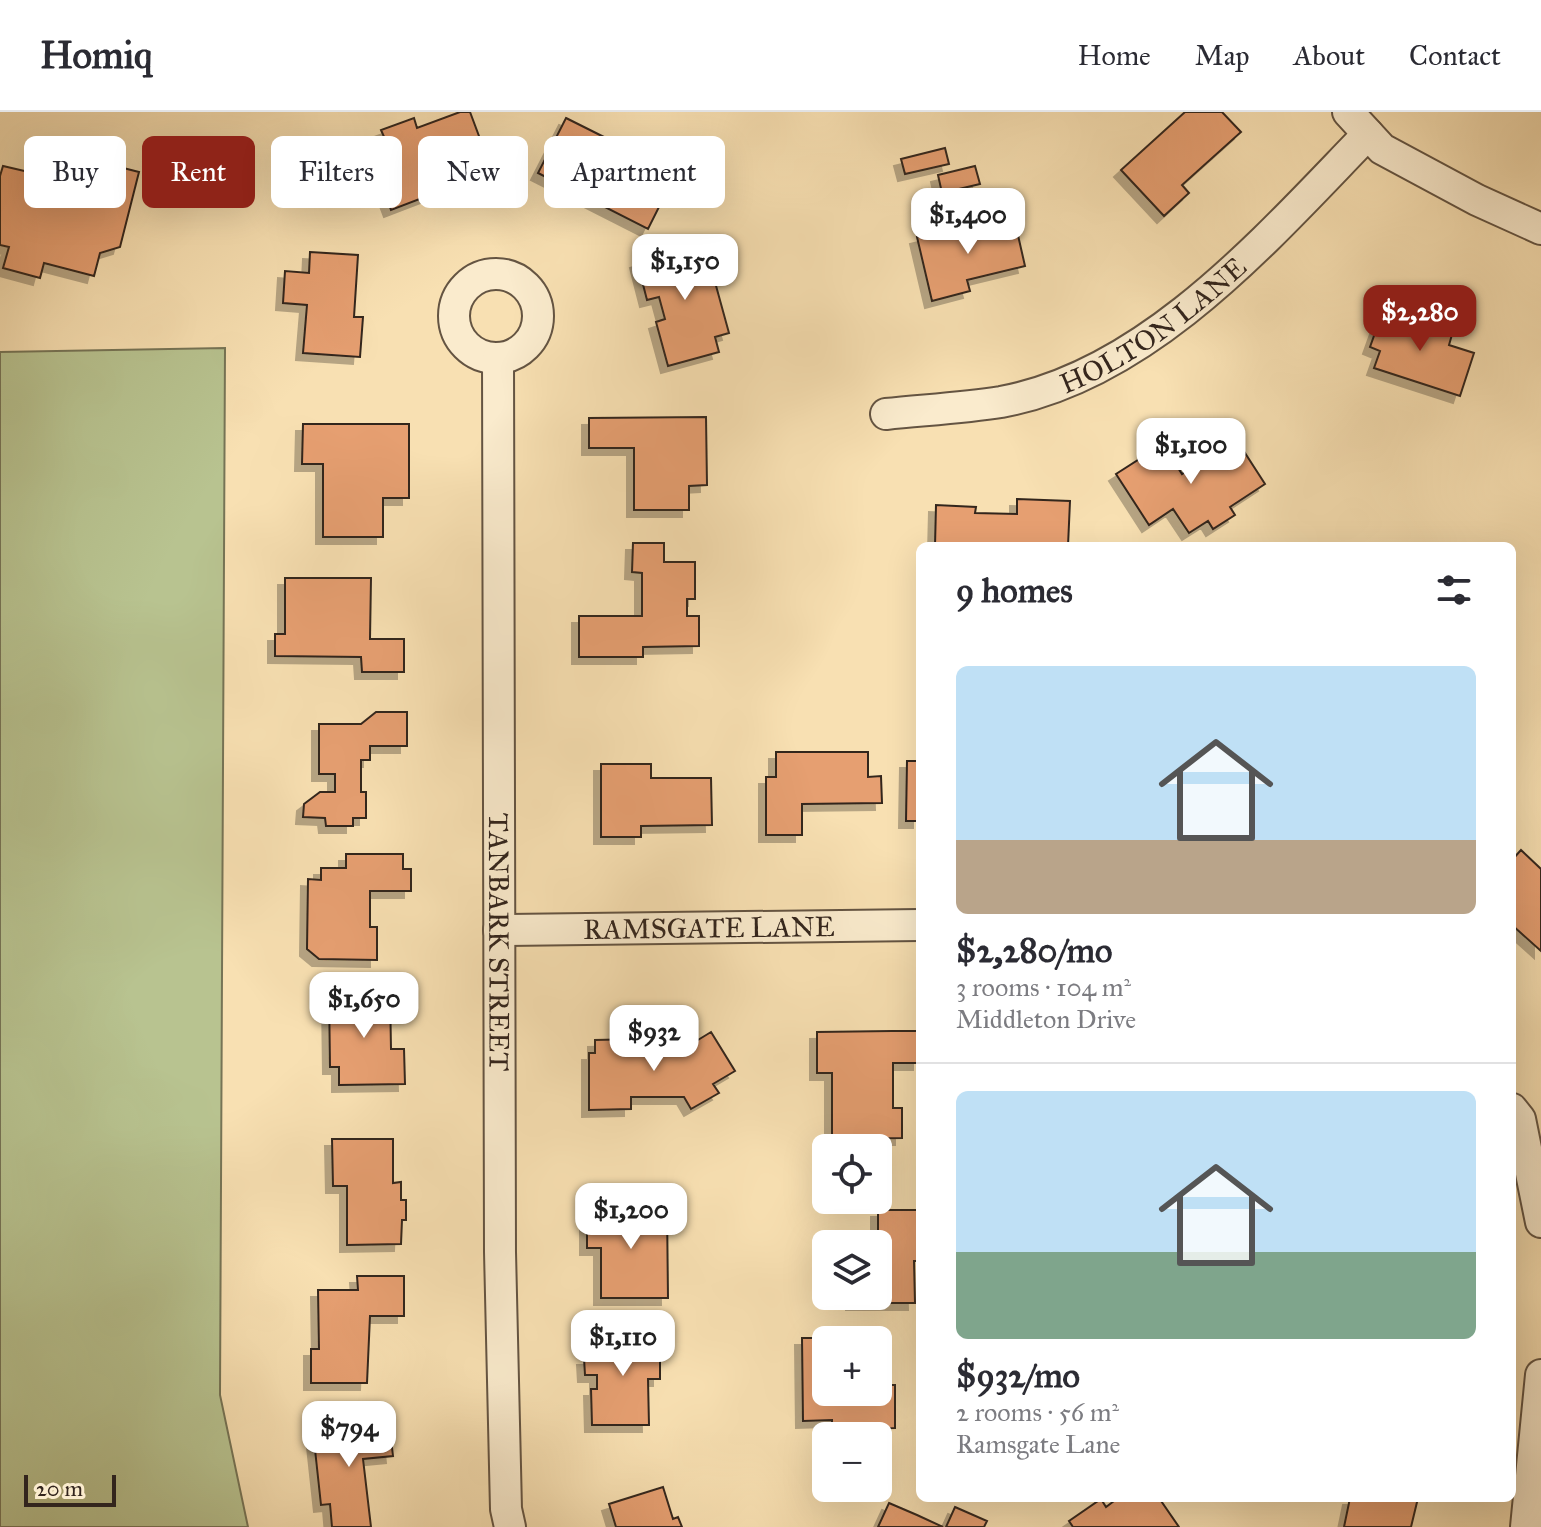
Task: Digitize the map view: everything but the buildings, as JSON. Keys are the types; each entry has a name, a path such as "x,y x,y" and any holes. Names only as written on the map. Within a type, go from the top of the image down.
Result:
{"street":[{"path":"1348,112 1382,149 1477,200 1541,229"},
{"name":"HOLTON LANE","path":"886,414 1002,401 1062,383 1123,356 1241,265 1368,134"},
{"name":"TANBARK STREET","path":"498,358 500,1267 506,1509 510,1527"},
{"name":"RAMSGATE LANE","path":"499,930 916,925"},
{"path":"1516,1114 1520,1119 1541,1222"},
{"path":"1526,1527 1541,1375"}],"green space":[{"path":"225,348 220,1395 248,1527 0,1527 0,352"}]}
